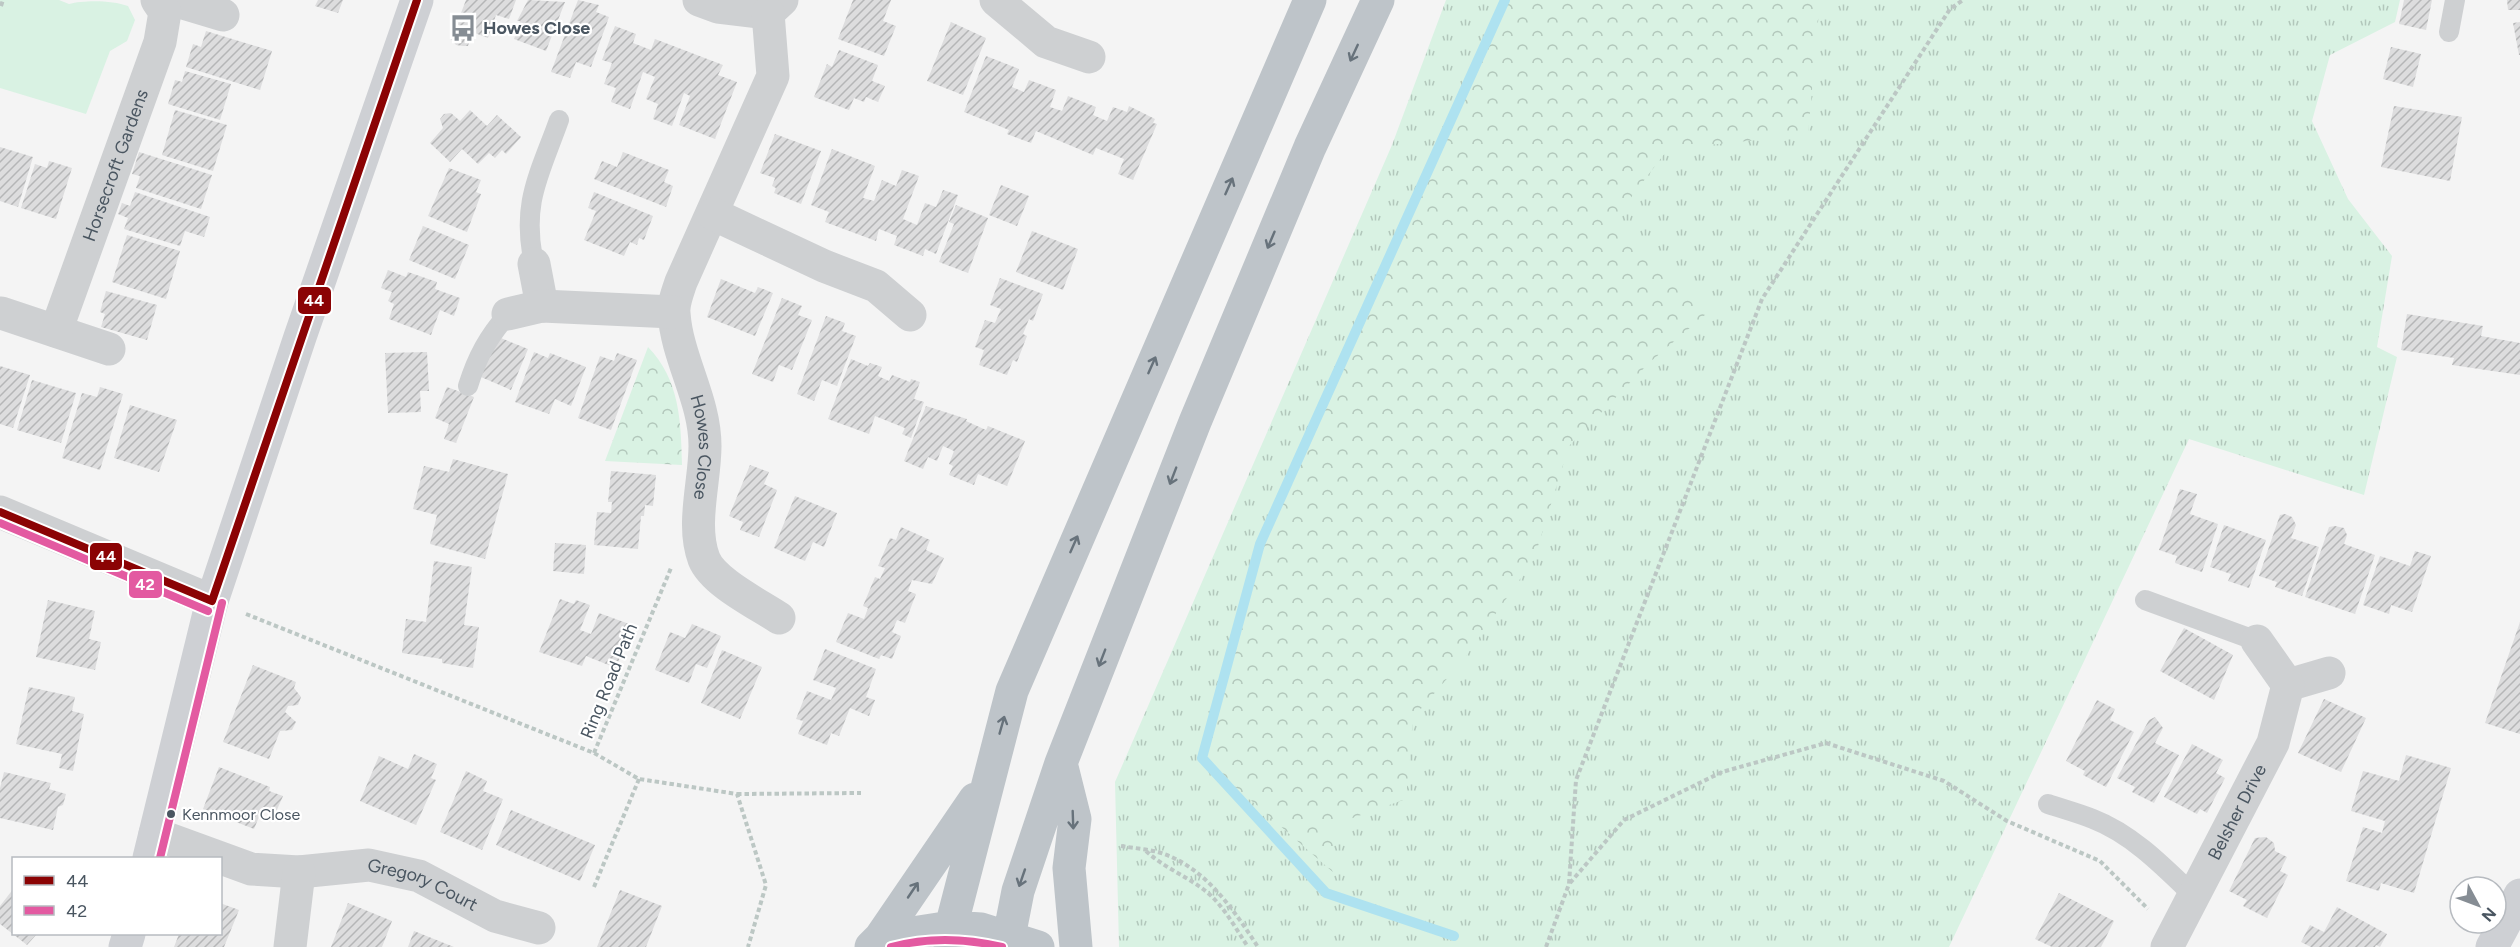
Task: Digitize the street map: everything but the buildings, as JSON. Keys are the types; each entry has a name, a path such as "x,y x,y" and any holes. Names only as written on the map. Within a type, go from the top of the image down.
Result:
{"highway":[{"path":"950,937 987,781 1012,690 1310,0"},
{"path":"876,943 950,937 981,929 1018,944 1018,891 1061,763 1195,422 1310,147 1378,0"},
{"path":"1061,763 1075,819 1070,868 1076,947"},
{"path":"876,943 987,781"}],"street":[{"name":"Horsecroft Gardens","path":"56,331 160,42 165,12 157,0"},
{"path":"173,0 223,15"},
{"path":"152,846 212,601 300,337 417,0"},
{"name":"Howes Close","path":"699,0 726,8 775,7 773,76 681,282 673,312 683,352 696,389 705,444 699,541 705,561 716,576 779,618"},
{"path":"996,0 1046,42 1089,57"},
{"path":"713,214 824,266 876,286 910,315"},
{"path":"534,264 542,306"},
{"path":"508,314 542,306 673,312"},
{"path":"1,313 109,349"},
{"path":"0,512 212,601"},
{"path":"2256,641 2288,685 2329,673"},
{"name":"Belsher Drive","path":"2179,943 2194,896 2273,743 2288,685"},
{"name":"Gregory Court","path":"152,846 199,857"},
{"name":"Gregory Court","path":"222,862 251,869 299,872 369,865 379,867 419,876 495,916 540,927"},
{"path":"290,947 299,872"},
{"path":"2492,947 2520,895"}],"lane":[{"path":"2449,32 2455,0"},
{"path":"534,264 529,243 528,212 532,194 560,120"},
{"path":"468,386 478,355 489,336 508,314"},
{"path":"2145,600 2256,641"},
{"path":"2048,804 2094,819 2115,830 2166,868 2194,896"}],"path":[{"path":"1,6 3,0"},
{"path":"1546,947 1569,884 1575,780 1762,299 1950,9 1963,0"},
{"name":"Ring Road Path","path":"699,541 669,570 594,753 639,779 737,794 861,794"},
{"path":"212,601 594,753"},
{"path":"1569,884 1624,820 1722,772 1826,743 1944,781 2007,821 2100,861 2179,943"},
{"path":"594,887 639,779"},
{"path":"737,794 766,885 748,947"},
{"path":"1121,846 1159,852 1179,862 1216,889 1232,907 1258,947"},
{"path":"1145,850 1156,861 1175,870 1210,895 1225,912 1248,947"}],"green space":[{"path":"0,0 59,0 69,4 98,1 128,6 135,20 127,41 110,51 86,114 0,88"},
{"path":"1446,0 2400,0 2395,22 2330,55 2312,121 2348,199 2392,256 2377,347 2397,357 2364,495 2189,439 1949,947 1119,947 1115,782 1392,145"},
{"path":"1500,0 1820,0 1808,135 1668,149 1613,221 1713,308 1649,363 1569,446 1534,559 1464,659 1413,718 1406,799 1333,825 1334,873 1207,762 1217,700 1257,553"},
{"path":"648,347 667,373 673,388 681,433 682,465 605,461"}],"waterway":[{"path":"1454,936 1326,893 1202,758 1260,544 1505,0"}],"transit line":[{"name":"44","path":"212,601 417,0"},
{"name":"44","path":"0,512 212,601"},
{"name":"42","path":"0,523 208,611"},
{"name":"42","path":"160,857 222,603"},
{"name":"42","path":"891,947 933,940 974,942 1002,947"}],"place":[{"name":"Howes Close","path":"463,28"},
{"name":"Kennmoor Close","path":"171,814"}]}
